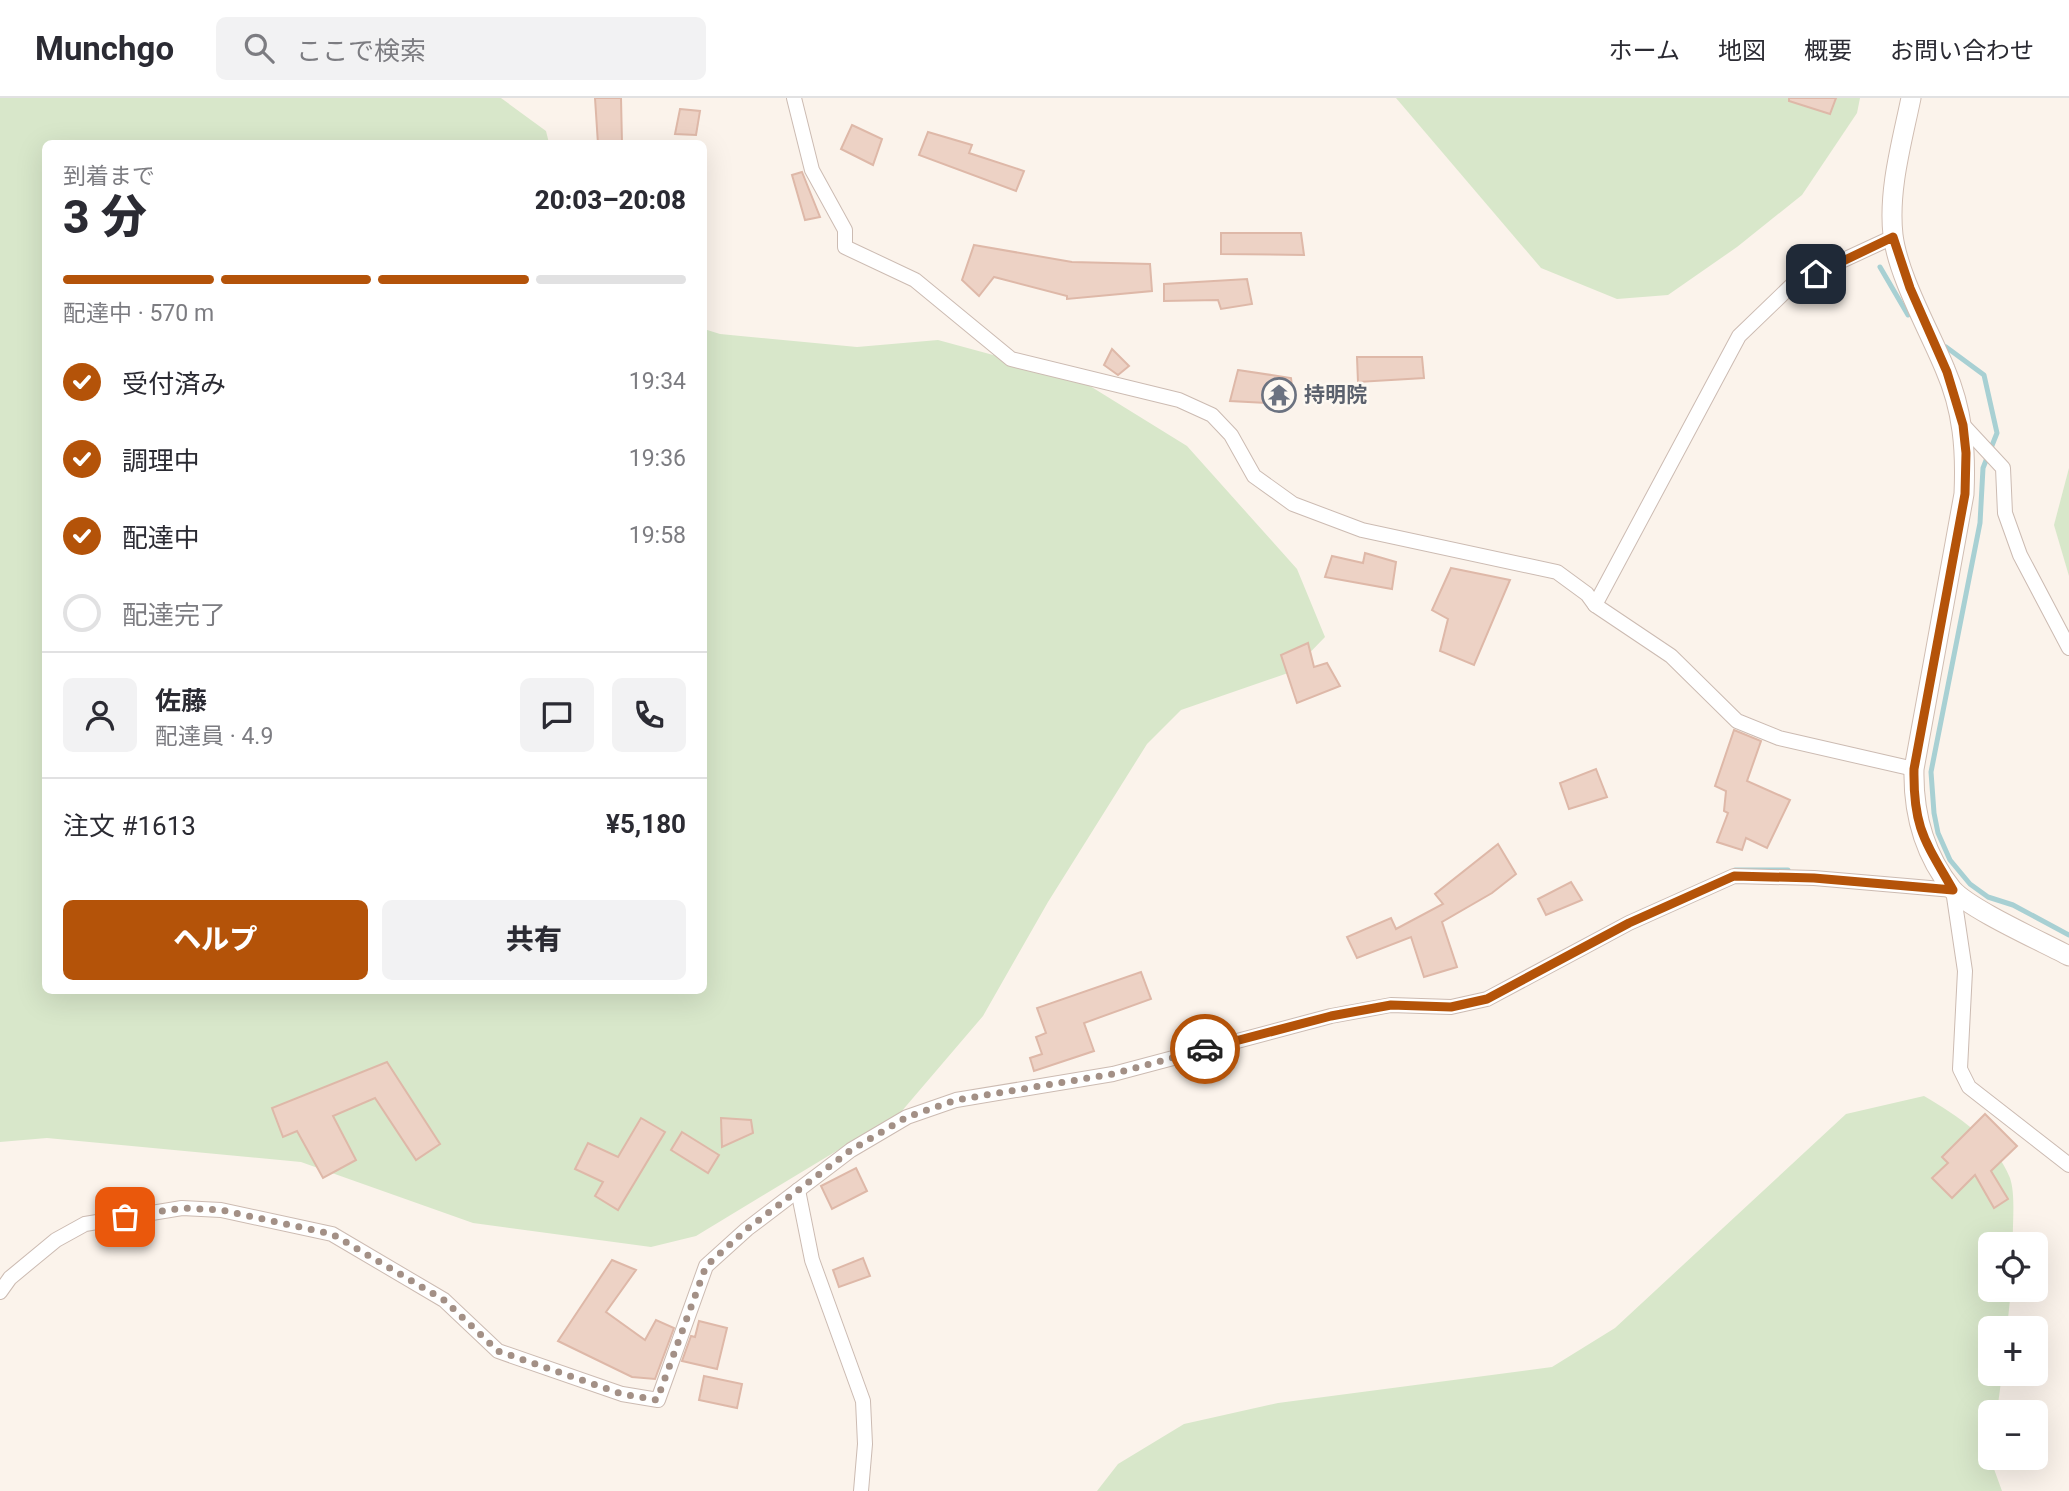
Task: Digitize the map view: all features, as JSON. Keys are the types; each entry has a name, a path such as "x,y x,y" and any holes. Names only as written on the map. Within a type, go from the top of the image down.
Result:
{"street":[{"path":"794,98 812,170 845,230 845,247 915,279 1011,359 1179,400 1212,415 1231,435 1254,476 1293,504 1362,530 1557,572 1587,594 1595,605 1671,656 1737,721 1779,738 1914,769"},
{"path":"1911,98 1898,164 1893,237 1910,288 1947,372 1963,425 1965,494 1914,769 1913,799 1919,831 1953,890 1965,971 1960,1069 1969,1087 2069,1166"},
{"path":"1595,605 1739,336 1794,283 1893,237"},
{"path":"1963,425 2003,468 2005,513 2020,555 2069,648"},
{"path":"0,1292 10,1278 56,1241 85,1224 182,1208 221,1210 332,1234 444,1300 498,1351 622,1394 657,1400 706,1266 747,1229 851,1150 907,1117 956,1100 1113,1074 1331,1016 1391,1005 1451,1007 1487,999 1629,923 1734,876 1814,878 1953,890 2007,924 2069,956"},
{"path":"798,1190 812,1260 863,1401 865,1444 861,1491"}],"green space":[{"path":"0,98 501,98 546,131 548,140 42,140 42,994 707,994 707,330 720,334 857,347 938,340 1077,378 1187,446 1297,569 1325,637 1291,672 1181,710 1147,744 1048,902 983,1016 901,1112 696,1236 651,1247 473,1223 301,1162 47,1138 0,1142"},
{"path":"1396,98 1860,98 1857,113 1802,195 1737,247 1668,295 1617,299 1541,268"},
{"path":"2069,468 2069,576 2054,525"},
{"path":"1924,1096 1974,1130 1995,1152 2010,1178 2013,1232 1978,1232 1978,1302 2010,1302 2008,1316 1978,1316 1978,1386 2000,1386 1999,1400 1978,1400 1978,1470 1994,1470 2002,1491 1097,1491 1118,1464 1184,1424 1278,1403 1552,1367 1615,1328 1846,1114"}],"building":[{"path":"595,98 621,98 622,140 598,140"},
{"path":"1789,98 1836,98 1830,114 1789,101"},
{"path":"680,109 700,111 696,135 675,134"},
{"path":"852,125 882,139 873,165 841,149"},
{"path":"928,132 972,145 969,153 1024,171 1016,191 919,155"},
{"path":"802,172 820,217 805,220 792,175"},
{"path":"1221,233 1301,233 1304,255 1221,254"},
{"path":"974,245 1072,262 1150,264 1152,291 1067,299 1067,296 994,277 979,296 962,280"},
{"path":"1247,279 1252,304 1221,309 1218,300 1164,301 1164,284"},
{"path":"1112,349 1129,366 1118,375 1104,365"},
{"path":"1357,357 1422,357 1424,378 1358,382"},
{"path":"1238,370 1291,378 1293,395 1285,395 1285,404 1230,401"},
{"path":"1365,553 1396,562 1392,589 1325,577 1332,556 1363,563"},
{"path":"1451,568 1510,580 1474,665 1440,651 1448,619 1432,610"},
{"path":"1308,643 1314,667 1327,663 1340,686 1297,703 1281,655"},
{"path":"1734,730 1761,741 1747,781 1790,800 1767,848 1746,838 1742,850 1717,842 1728,813 1724,811 1726,791 1715,786"},
{"path":"1596,769 1607,797 1569,809 1560,783"},
{"path":"1498,844 1516,874 1492,893 1442,922 1457,967 1424,977 1411,937 1357,958 1347,937 1391,918 1396,929 1443,904 1435,894"},
{"path":"1571,882 1582,900 1546,915 1538,899"},
{"path":"1141,972 1151,999 1084,1023 1094,1051 1034,1071 1030,1058 1042,1054 1036,1037 1046,1033 1037,1008"},
{"path":"387,1062 440,1144 416,1160 375,1098 333,1116 356,1160 323,1178 297,1131 283,1137 272,1108"},
{"path":"1985,1114 2017,1146 1991,1171 2008,1199 1994,1208 1975,1175 1952,1198 1932,1178 1948,1163 1942,1157"},
{"path":"641,1118 665,1132 618,1210 595,1196 603,1182 575,1169 588,1143 618,1157"},
{"path":"721,1118 751,1120 753,1133 722,1147"},
{"path":"682,1132 719,1155 708,1173 671,1150"},
{"path":"856,1168 867,1191 832,1209 821,1186"},
{"path":"863,1258 870,1276 839,1287 833,1270"},
{"path":"612,1260 636,1270 606,1312 645,1340 656,1320 674,1328 655,1379 632,1377 558,1341"},
{"path":"699,1321 727,1328 717,1369 682,1361 691,1336 695,1337"},
{"path":"704,1376 742,1384 737,1408 699,1400"}],"waterway":[{"path":"1880,267 1908,315"},
{"path":"1946,347 1984,375 1997,433 1983,468 1980,523 1931,772 1938,833 1950,860 1970,884 1988,897 2013,905 2069,935"},
{"path":"1735,870 1788,870"}],"way so far":[{"path":"125,1217 182,1208 221,1210 332,1234 444,1300 498,1351 622,1394 657,1400 706,1266 747,1229 851,1150 907,1117 956,1100 1113,1074 1205,1049"}],"place":[{"name":"持明院","path":"1279,395"}],"route":[{"path":"1205,1049 1331,1016 1391,1005 1451,1007 1487,999 1629,923 1734,876 1814,878 1953,890 1919,831 1913,799 1914,769 1965,494 1966,453 1963,425 1947,372 1910,288 1893,237 1816,274"}]}
